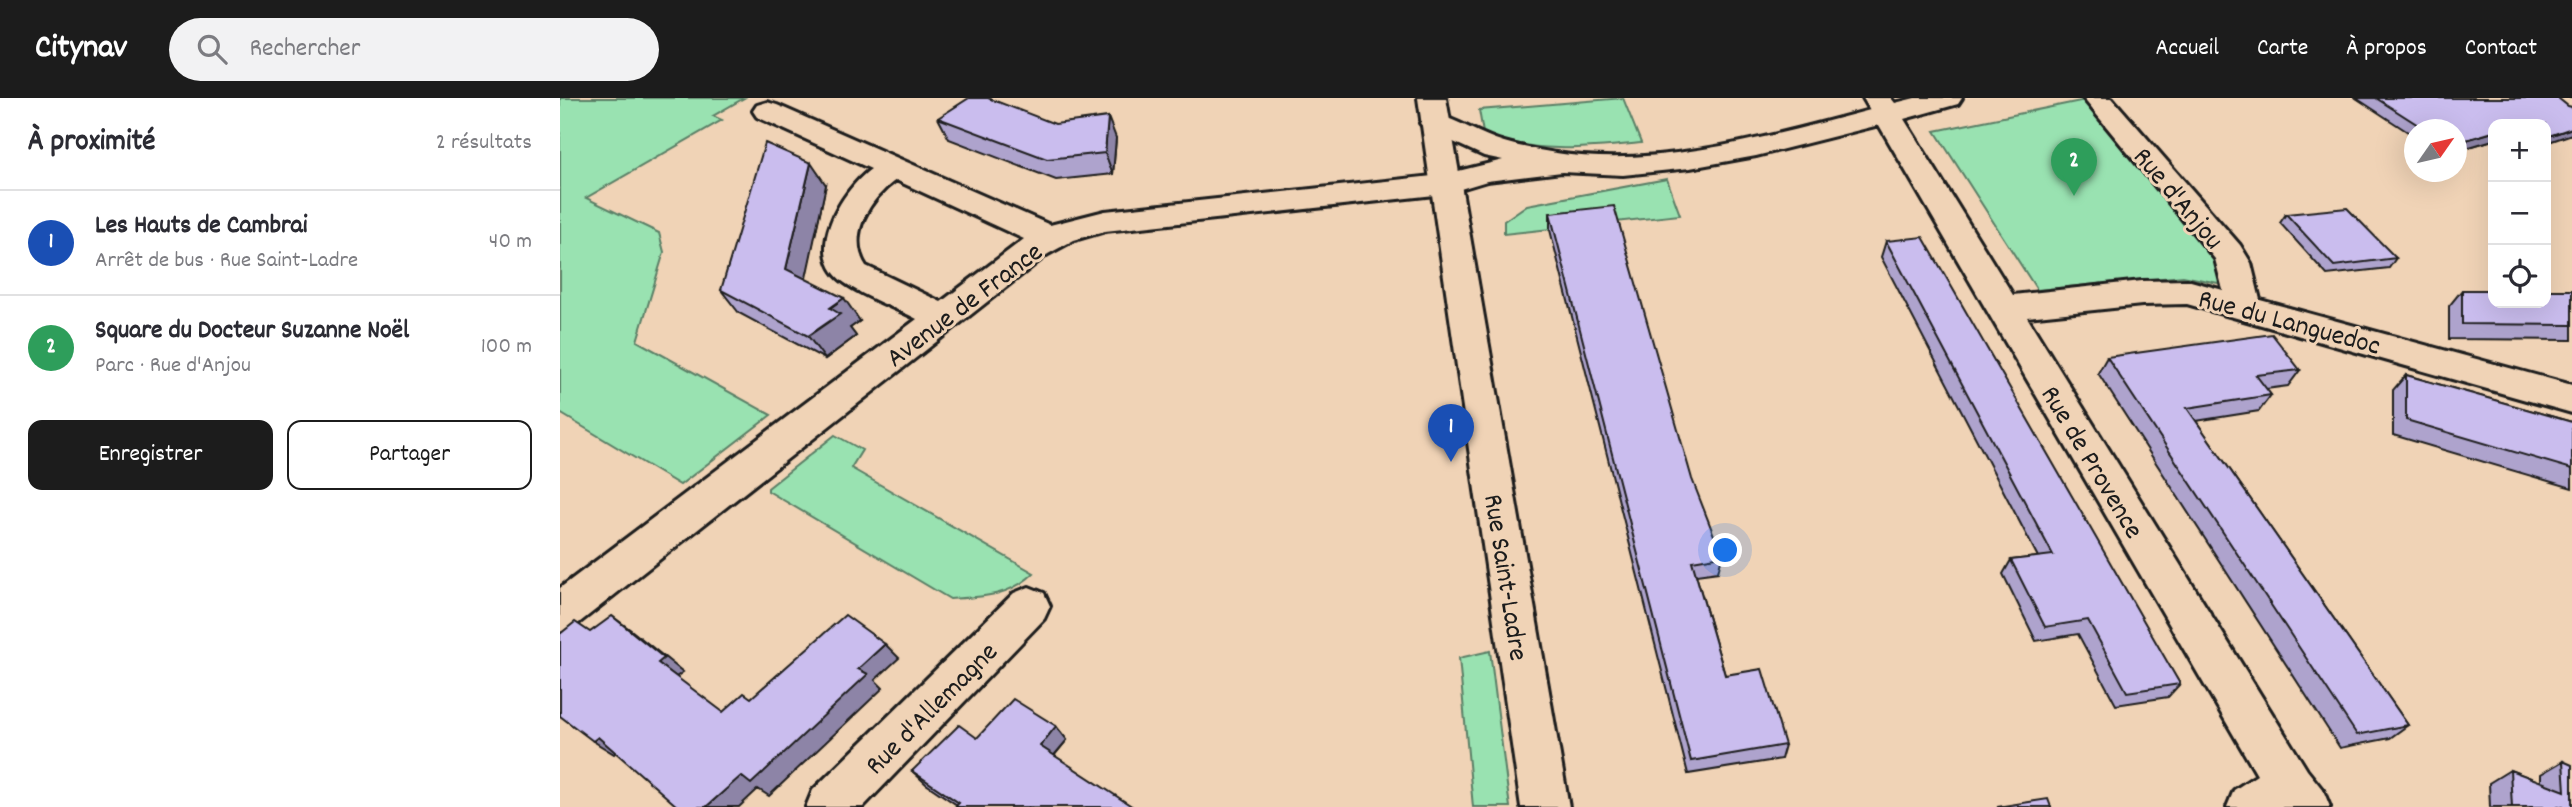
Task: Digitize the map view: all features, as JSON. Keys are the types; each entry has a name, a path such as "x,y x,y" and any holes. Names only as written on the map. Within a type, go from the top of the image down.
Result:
{"street":[{"path":"1446,194 1510,194 1642,164 1710,156 1882,106 1948,98"},
{"name":"Rue d'Anjou","path":"2097,98 2228,253 2234,263 2244,306"},
{"path":"2557,98 2572,107"},
{"name":"Rue de Provence","path":"1882,106 2002,308 2282,800"},
{"path":"1433,110 1487,148 1569,162 1642,164"},
{"name":"Rue Saint-Ladre","path":"1433,110 1545,807"},
{"path":"767,111 1050,238"},
{"path":"1446,194 1484,172 1569,162"},
{"path":"892,168 870,183 855,198 843,257 854,274 943,317"},
{"name":"Avenue de France","path":"560,613 943,317 1050,238 1105,220 1446,194"},
{"name":"Rue du Languedoc","path":"2002,308 2164,291 2199,294 2572,399"},
{"name":"Rue d'Allemagne","path":"831,807 1029,606"}],"green space":[{"path":"560,98 744,98 713,116 722,120 586,198 659,233 664,252 637,341 771,415 680,485 560,413"},
{"path":"1623,98 1641,143 1561,148 1521,145 1483,133 1479,110"},
{"path":"2090,99 2225,260 2223,284 2183,276 2037,290 1935,131"},
{"path":"1667,179 1680,215 1504,234 1504,221 1527,205"},
{"path":"835,435 862,450 851,468 1034,573 1005,591 950,599 768,491 768,488"},
{"path":"1490,651 1510,807 1473,807 1459,658"}],"building":[{"path":"969,98 988,98 1055,124 1108,117 1105,153 1047,159 938,118"},
{"path":"2376,98 2558,98 2572,107 2572,128 2551,135 2551,119 2488,119 2488,133 2467,140 2467,119 2409,119"},
{"path":"765,143 811,163 786,269 844,298 830,308 840,314 808,336 721,290"},
{"path":"1614,206 1692,479 1722,556 1692,561 1725,675 1762,669 1785,745 1691,761 1550,213"},
{"path":"2347,208 2396,258 2334,266 2286,214"},
{"path":"1923,237 2180,684 2127,692 2088,620 2045,627 2011,560 2053,555 1886,241"},
{"path":"2462,290 2488,290 2488,308 2551,308 2551,290 2572,290 2572,325 2462,324"},
{"path":"2272,334 2300,370 2256,375 2271,395 2187,408 2408,725 2357,735 2107,357"},
{"path":"2406,375 2572,422 2572,469 2406,420"},
{"path":"845,615 885,644 858,669 868,674 751,784 741,776 706,807 678,807 598,737 593,741 560,716 560,634 575,622 590,632 612,616 664,658 658,663 723,712 744,693 751,698"},
{"path":"1013,699 1056,726 1040,746 1133,807 955,807 959,803 912,771 959,725 977,738"},
{"path":"2563,761 2572,765 2572,807 2512,807 2510,770 2565,791"},
{"path":"2048,799 2051,807 1997,807"}],"place":[{"name":"Square du Docteur Suzanne Noël","path":"2074,196"},
{"name":"Les Hauts de Cambrai","path":"1451,462"}]}
